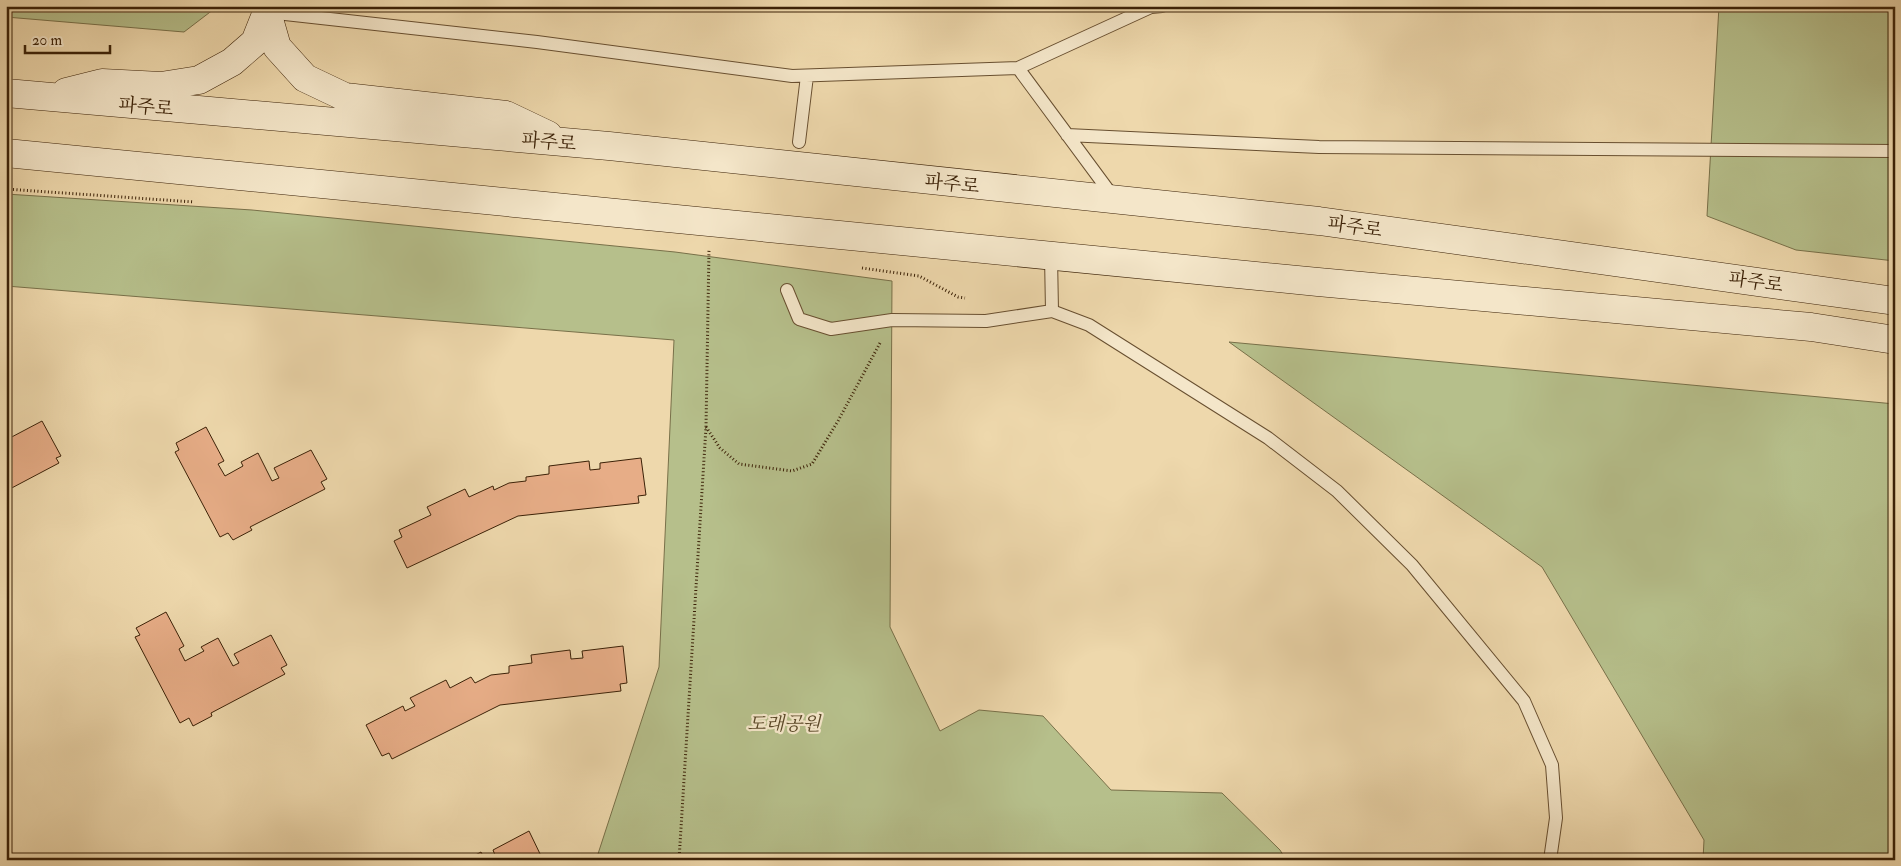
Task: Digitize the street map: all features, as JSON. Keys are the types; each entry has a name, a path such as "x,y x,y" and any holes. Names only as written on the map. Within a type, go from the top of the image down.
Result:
{"main road":[{"path":"46,97 102,83 162,86 199,80 232,62 254,42 267,9"},
{"path":"267,9 277,47 304,78 345,98 506,115 566,142"},
{"name":"파주로","path":"6,93 566,142 1328,222 1895,301"},
{"name":"파주로","path":"6,153 1051,256 1802,326 1895,340"}],"lane":[{"path":"267,9 792,76 807,76 1018,68 1151,7 1162,6"},
{"path":"1018,68 1115,200"},
{"path":"800,142 807,76"},
{"path":"1067,135 1319,147 1895,151"},
{"path":"1051,256 1052,312"},
{"path":"788,290 799,319 831,329 892,320 986,321 1052,312 1089,325 1268,438 1337,491 1412,565 1524,701 1552,765 1556,818 1550,860"}],"path":[{"path":"678,860 706,427 709,245"},
{"path":"706,427 720,448 739,464 792,471 812,464 838,421 892,320"}],"green space":[{"path":"6,6 218,6 184,32 6,17"},
{"path":"1719,6 1895,6 1895,261 1796,250 1707,216"},
{"name":"도래공원","path":"6,194 252,210 675,252 892,281 890,627 940,731 979,710 1043,716 1111,790 1222,793 1280,850 1286,860 596,860 659,667 674,340 6,286"},
{"path":"1229,342 1895,404 1895,860 1703,860 1704,840 1542,567"}],"building":[{"path":"42,421 61,456 56,458 59,463 6,491 6,440"},
{"path":"206,427 224,461 218,464 225,476 243,466 241,462 258,453 272,481 279,478 274,468 311,450 327,479 321,482 325,489 250,527 252,530 233,540 228,533 220,537 175,452 179,450 176,443"},
{"path":"641,458 646,495 638,496 639,503 518,516 407,568 394,541 402,537 399,530 431,515 427,507 465,489 469,497 493,486 494,490 509,483 526,481 526,477 549,474 549,466 589,461 590,470 600,469 600,463"},
{"path":"166,612 184,646 179,649 185,661 204,651 201,647 218,638 233,666 239,663 234,654 271,635 287,665 281,668 285,674 211,713 212,716 193,726 189,718 180,723 135,637 140,635 136,628"},
{"path":"623,646 627,683 620,684 621,691 500,705 392,759 389,753 382,756 366,725 403,706 405,711 415,706 410,698 446,680 450,688 471,677 475,683 491,675 509,673 509,666 532,663 531,655 570,650 571,659 583,658 582,651"},
{"path":"529,831 543,860 486,860 495,855 493,850"},
{"path":"481,852 485,860 466,860"}]}
